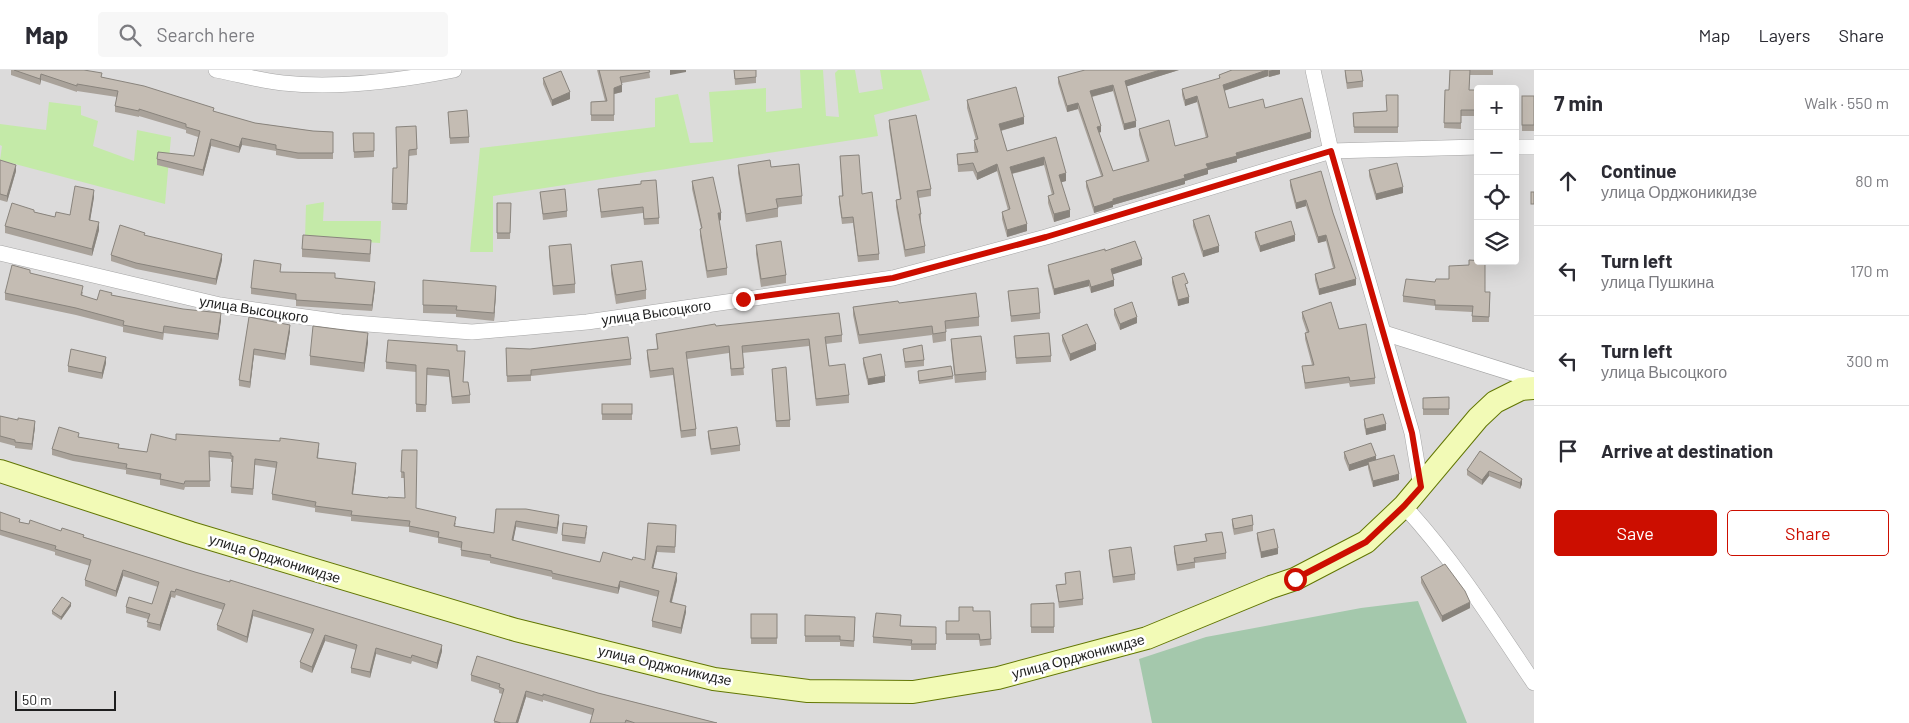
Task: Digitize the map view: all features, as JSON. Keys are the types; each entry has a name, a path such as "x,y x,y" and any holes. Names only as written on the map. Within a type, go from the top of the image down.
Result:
{"main road":[{"name":"улица Орджоникидзе","path":"0,471 191,533 516,630 714,679 808,691 913,692 998,678 1147,638 1295,579 1366,542 1404,506 1478,418 1495,402 1521,389 1534,388"}],"street":[{"path":"216,70 283,83 336,84 394,81 454,70"},
{"path":"1314,70 1331,151 1412,433 1421,487"},
{"name":"улица Высоцкого","path":"0,253 220,305 340,322 472,332 586,322 893,278 1046,237 1331,151 1474,147"},
{"path":"1519,147 1534,147"},
{"path":"1384,333 1534,380"},
{"path":"1404,506 1430,534 1455,566 1534,683"}],"shaded area":[{"path":"0,70 1534,70 1534,723 0,723"}],"green space":[{"path":"800,70 823,70 826,116 839,117 835,73 838,70 855,70 859,93 883,89 880,70 921,70 930,100 874,115 878,136 493,196 493,252 470,252 480,148 655,127 655,98 678,94 690,143 713,142 709,92 766,88 766,112 802,108"},
{"path":"49,102 81,106 81,115 98,121 93,146 134,161 137,130 171,137 165,204 0,160 2,146 0,145 0,124 46,130"},
{"path":"324,202 323,221 381,221 380,243 305,238 306,205"},
{"path":"1418,601 1467,723 1152,723 1139,659 1206,637 1361,608"}],"building":[{"path":"14,70 84,70 102,73 101,77 144,86 214,108 213,111 255,123 333,132 333,153 298,153 276,149 276,145 242,138 239,147 211,139 203,170 157,159 158,152 194,156 200,131 186,127 186,124 139,109 139,111 115,106 118,91 77,84 77,86 41,74 40,79"},
{"path":"599,70 649,70 650,72 620,77 622,85 614,88 614,115 591,115 591,102 607,101"},
{"path":"734,70 756,70 756,77 735,79"},
{"path":"1085,70 1160,70 1125,81 1136,121 1124,124 1113,85 1090,91 1101,126 1097,127 1113,171 1149,161 1139,129 1169,120 1175,146 1208,137 1197,96 1185,100 1182,89 1220,78 1219,75 1232,70 1267,70 1223,85 1229,108 1263,99 1265,108 1302,98 1311,132 1236,153 1237,156 1206,164 1208,168 1184,175 1185,178 1113,199 1113,201 1094,207 1086,181 1103,176 1078,103 1067,106 1058,77"},
{"path":"1345,70 1361,70 1363,81 1347,83"},
{"path":"1450,70 1470,70 1469,90 1474,90 1474,110 1461,110 1461,123 1444,123 1445,90 1449,90"},
{"path":"561,71 570,92 552,100 543,78"},
{"path":"1016,87 1024,117 999,124 1007,151 1056,137 1066,173 1059,175 1070,210 1054,214 1048,196 1054,194 1044,157 1010,167 1027,224 1007,230 1002,212 1010,209 997,164 977,173 973,163 958,165 957,154 978,152 974,140 978,139 967,100"},
{"path":"1386,95 1398,95 1398,127 1354,127 1353,113 1387,111"},
{"path":"1522,96 1534,96 1534,125 1522,125"},
{"path":"467,110 469,137 450,138 448,112"},
{"path":"916,115 931,189 917,191 925,246 905,250 896,200 901,199 889,120"},
{"path":"416,126 417,149 409,150 407,204 392,203 393,168 397,168 396,127"},
{"path":"353,133 374,133 374,151 354,152"},
{"path":"859,155 862,194 872,192 879,254 858,256 853,217 842,218 839,196 843,196 840,156"},
{"path":"0,160 16,165 7,196 0,194"},
{"path":"770,160 771,167 799,164 802,196 776,199 778,208 746,214 738,165"},
{"path":"1397,163 1403,187 1376,194 1369,170"},
{"path":"1321,171 1333,213 1356,279 1319,289 1315,274 1335,268 1326,235 1318,237 1306,200 1296,203 1290,180"},
{"path":"713,177 721,213 718,213 727,268 707,271 700,229 702,228 692,181"},
{"path":"656,180 659,218 644,219 643,207 601,212 598,189 641,184 641,181"},
{"path":"75,186 94,190 89,220 99,222 92,249 5,226 12,203 34,210 34,212 55,217 56,212 70,215"},
{"path":"565,189 567,211 543,214 540,192"},
{"path":"1531,192 1534,192 1534,204 1531,204"},
{"path":"497,203 511,203 510,233 497,233"},
{"path":"1209,215 1219,246 1203,251 1193,220"},
{"path":"1291,221 1295,235 1260,246 1255,232"},
{"path":"120,225 145,233 144,235 222,254 216,279 136,263 111,255"},
{"path":"303,235 371,240 370,254 302,249"},
{"path":"781,241 786,275 761,279 756,245"},
{"path":"1135,241 1142,259 1111,269 1114,280 1091,287 1089,280 1054,289 1048,265 1105,249 1105,251"},
{"path":"571,244 575,284 553,286 549,246"},
{"path":"254,260 281,264 280,272 335,273 335,278 375,282 372,305 296,300 296,294 251,288"},
{"path":"1469,260 1474,260 1474,265 1485,265 1485,292 1490,292 1489,317 1472,316 1473,306 1435,305 1435,300 1403,296 1406,279 1435,282 1436,279 1449,279 1449,266 1469,265"},
{"path":"642,261 646,290 616,295 611,265"},
{"path":"12,265 30,270 30,273 83,286 81,295 97,300 100,290 112,293 111,295 183,309 221,313 218,334 164,326 163,333 123,325 124,321 76,308 5,293"},
{"path":"1184,273 1188,283 1185,284 1189,297 1178,300 1172,277"},
{"path":"423,280 496,286 494,313 456,310 457,306 423,305"},
{"path":"1038,288 1040,313 1011,316 1008,291"},
{"path":"976,293 979,317 945,321 946,332 933,334 932,326 859,335 853,307"},
{"path":"1132,302 1137,317 1120,324 1114,309"},
{"path":"1331,302 1339,329 1366,324 1375,378 1350,381 1349,377 1305,383 1302,366 1314,365 1305,333 1309,332 1302,312"},
{"path":"839,313 842,335 825,337 829,366 845,364 849,395 816,399 809,339 742,346 744,368 731,369 729,346 686,352 696,429 681,431 673,368 650,371 647,350 658,349 656,334 715,324 716,326"},
{"path":"249,317 290,325 285,354 254,349 250,382 239,380"},
{"path":"1087,324 1096,344 1070,354 1062,335"},
{"path":"313,326 368,333 364,363 310,356"},
{"path":"1049,333 1051,356 1016,358 1014,336"},
{"path":"981,336 986,372 955,375 951,339"},
{"path":"628,337 631,359 531,370 531,375 507,376 506,348 530,349"},
{"path":"388,340 457,345 457,351 465,351 463,382 468,382 470,395 452,397 449,370 427,368 426,405 416,404 416,365 386,362"},
{"path":"922,345 924,360 905,362 903,349"},
{"path":"71,349 106,357 102,373 68,366"},
{"path":"881,354 885,376 868,379 863,358"},
{"path":"951,366 953,376 919,381 918,371"},
{"path":"786,367 790,420 776,421 772,369"},
{"path":"1449,397 1449,409 1423,409 1423,398"},
{"path":"602,404 632,404 632,414 602,414"},
{"path":"1383,414 1386,424 1366,429 1364,419"},
{"path":"0,416 35,421 32,444 15,442 15,440 0,436"},
{"path":"59,427 79,433 78,437 119,444 118,448 147,452 151,434 176,440 176,434 280,441 280,438 319,443 317,458 356,463 352,494 388,498 405,498 404,472 401,472 402,450 417,450 416,508 456,517 454,526 494,533 496,509 526,509 559,515 557,528 516,521 512,540 600,562 603,552 632,560 633,557 645,560 648,523 676,525 675,547 657,546 652,568 677,573 670,602 686,606 681,628 652,621 659,591 620,581 618,588 552,573 552,571 490,557 491,555 461,550 462,542 438,537 439,532 409,526 410,521 351,515 352,511 315,506 316,502 272,494 277,462 255,459 253,489 231,487 233,456 231,456 231,453 209,451 210,481 185,481 184,484 160,479 161,474 126,468 127,464 73,455 52,449"},
{"path":"737,427 740,445 711,449 708,431"},
{"path":"1371,443 1376,456 1349,465 1344,452"},
{"path":"1480,451 1522,479 1520,483 1489,471 1482,480 1467,470"},
{"path":"1394,455 1399,474 1373,481 1368,462"},
{"path":"0,512 20,519 19,522 29,524 30,520 61,531 62,528 84,535 83,537 195,572 230,582 230,580 442,645 437,663 412,655 411,658 376,648 370,672 351,668 357,645 325,635 312,667 300,662 314,629 253,610 247,637 217,625 225,604 176,589 175,592 171,591 160,625 147,622 150,614 126,607 129,597 152,604 159,582 123,570 116,591 85,580 91,560 55,549 56,546 0,530"},
{"path":"1252,515 1253,525 1234,529 1232,519"},
{"path":"563,523 587,526 585,538 562,535"},
{"path":"1274,529 1278,548 1261,552 1257,533"},
{"path":"1222,532 1226,553 1194,558 1195,562 1177,565 1174,546 1207,541 1205,534"},
{"path":"1131,547 1135,574 1113,577 1109,550"},
{"path":"1445,564 1465,591 1470,602 1442,616 1421,577"},
{"path":"1080,571 1083,599 1059,602 1056,585 1066,584 1065,573"},
{"path":"62,597 71,603 61,617 52,611"},
{"path":"1054,603 1054,627 1031,627 1031,604"},
{"path":"959,607 973,607 973,611 990,611 991,639 980,640 979,634 946,634 946,621 959,621"},
{"path":"876,613 901,615 900,626 936,627 936,644 911,644 912,640 873,637"},
{"path":"751,614 777,614 777,638 751,638"},
{"path":"805,615 855,617 854,641 840,640 840,636 805,636"},
{"path":"477,656 598,693 717,723 635,723 626,720 625,723 590,723 594,709 526,691 516,723 501,723 494,721 504,689 499,687 500,684 471,675"}],"route":[{"path":"743,299 893,278 1046,237 1206,187 1331,151 1412,433 1421,487 1366,542 1295,579"}]}
